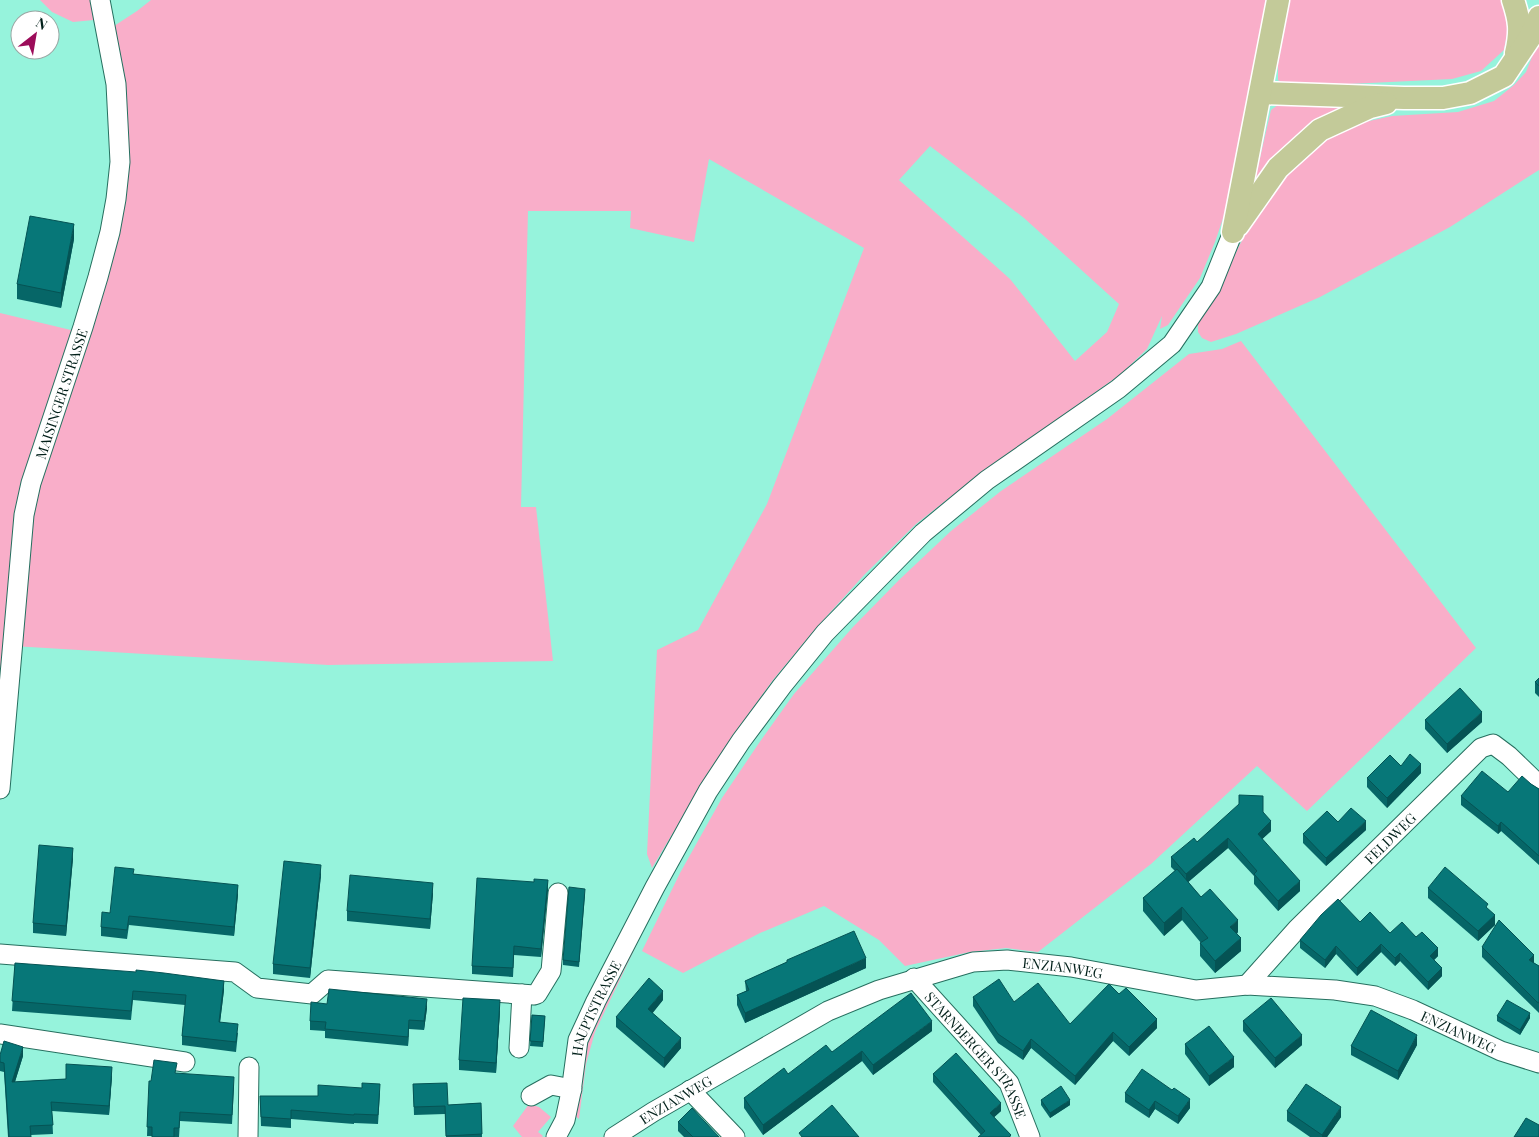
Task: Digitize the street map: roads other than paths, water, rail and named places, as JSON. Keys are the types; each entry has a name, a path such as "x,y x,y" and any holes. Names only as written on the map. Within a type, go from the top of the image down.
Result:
{"main road":[{"path":"1233,232 1278,0"},
{"path":"1513,0 1519,20 1518,41 1514,60"},
{"path":"1261,94 1442,98 1470,93 1504,76 1531,36 1539,18"},
{"path":"1233,232 1278,168 1320,130 1370,107 1404,98"}],"street":[{"name":"MAISINGER STRASSE","path":"0,789 24,515 30,483 83,327 110,232 116,199 120,162 116,84 100,0"},
{"name":"HAUPTSTRASSE","path":"556,1137 565,1120 572,1089 578,1040 596,1001 655,887 708,791 741,741 782,686 826,633 874,582 938,521 987,480 1118,390 1172,344 1211,286 1233,232"},
{"name":"FELDWEG","path":"1248,985 1297,929 1481,748 1494,744 1539,785"},
{"path":"0,954 235,972 257,988 312,994 328,980 537,994 551,971 558,893"},
{"name":"ENZIANWEG","path":"614,1137 690,1090 828,1011 914,978 973,962 1007,960 1071,967 1196,990 1248,985 1335,990 1375,996 1413,1010 1501,1050 1539,1064"},
{"name":"STARNBERGER STRASSE","path":"914,978 1009,1083 1030,1137"},
{"path":"519,1048 522,994"},
{"path":"0,1034 185,1062"},
{"path":"248,1137 250,1067"},
{"path":"531,1096 552,1085 572,1089"},
{"path":"690,1090 735,1137"}]}
